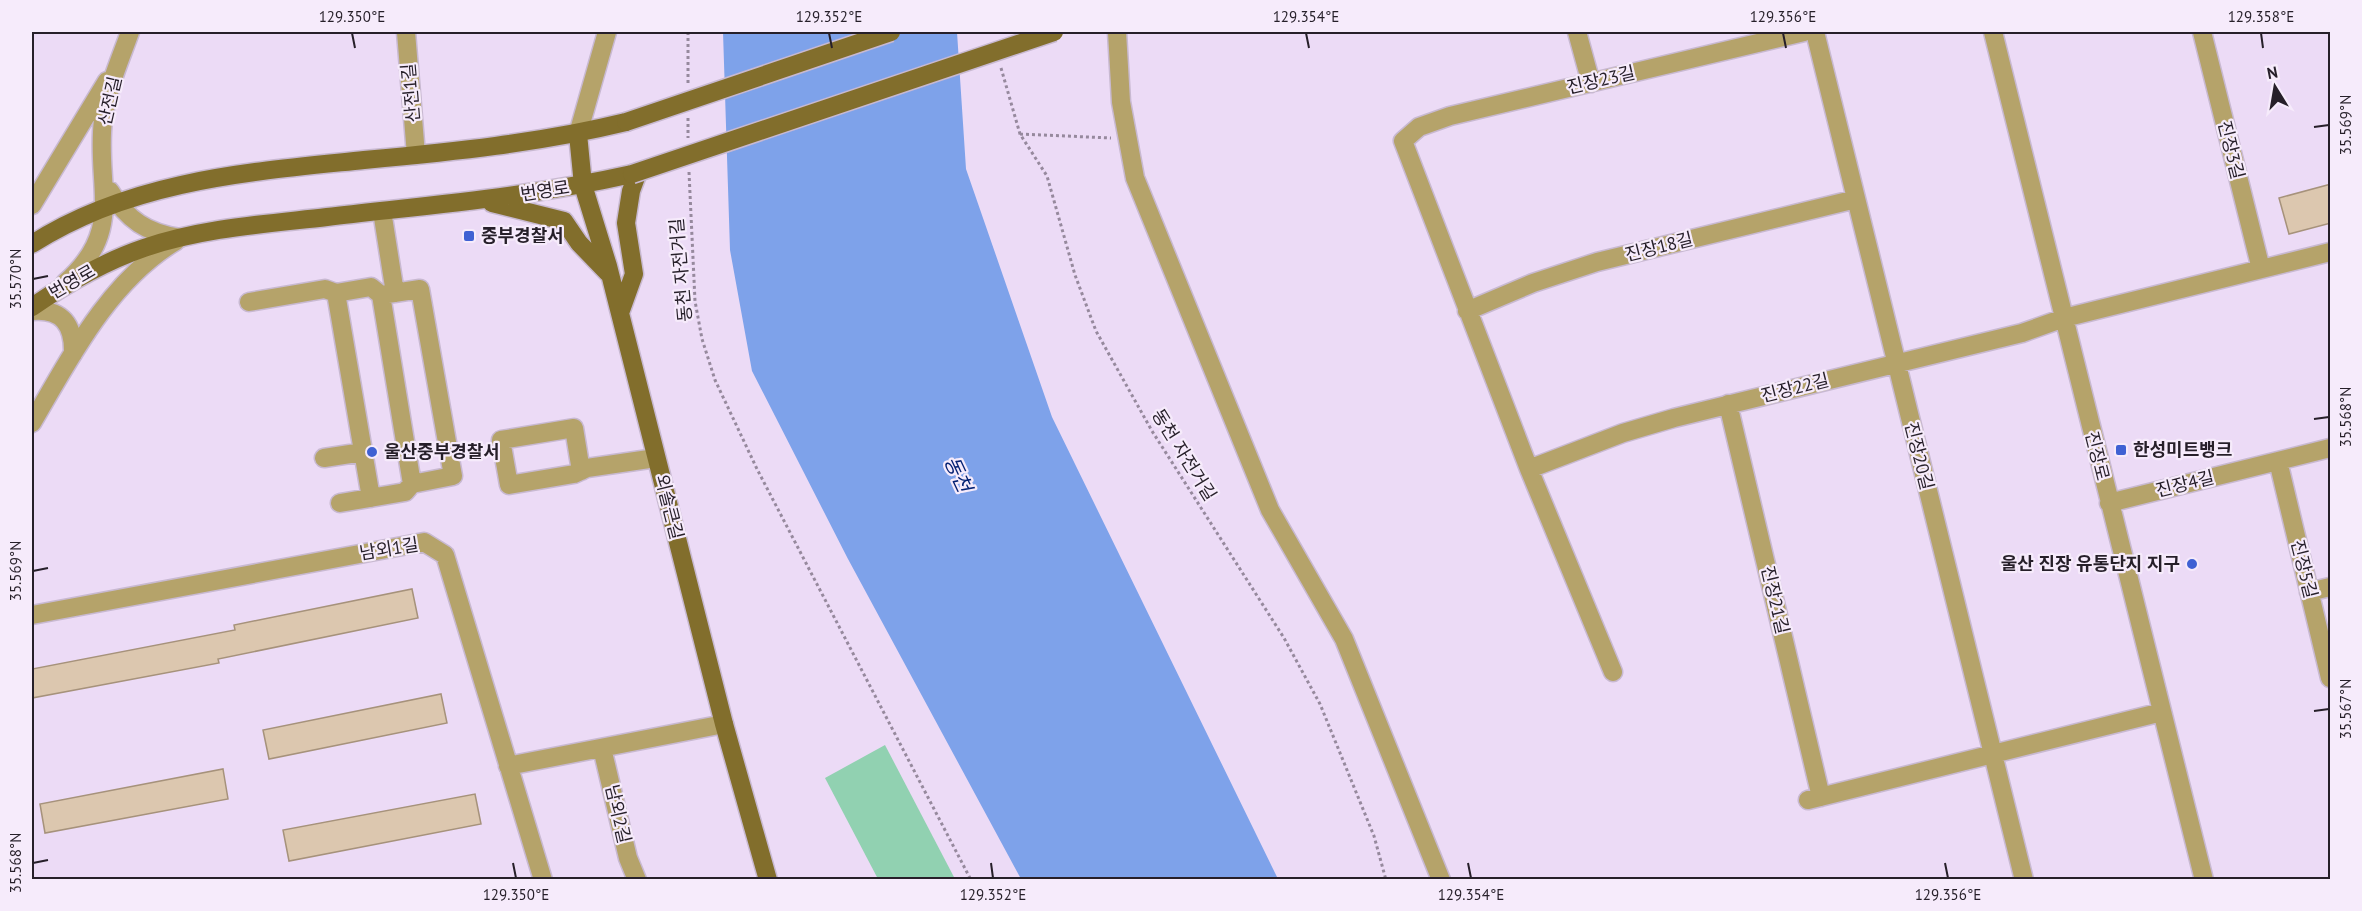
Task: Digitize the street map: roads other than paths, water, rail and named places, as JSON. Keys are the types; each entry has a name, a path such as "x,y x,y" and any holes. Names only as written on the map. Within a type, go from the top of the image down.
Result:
{"main road":[{"path":"32,244 69,222 111,204 153,190 206,178 530,142 578,134 626,122 891,32"},
{"name":"번영로","path":"32,307 91,270 126,255 180,238 259,225 481,200 583,185 635,173 1054,32"},
{"name":"외솔큰길","path":"578,134 583,185 610,275 724,724 768,879"},
{"path":"620,313 634,274 626,223 635,173"},
{"path":"481,200 564,221 579,243 610,275"}],"street":[{"name":"산전길","path":"111,204 103,173 103,120 130,32"},
{"name":"산전1길","path":"406,32 416,155"},
{"path":"578,134 607,32"},
{"path":"1117,32 1120,102 1135,178 1270,510 1344,639 1442,879"},
{"path":"1577,32 1591,83"},
{"name":"진장23길","path":"1467,311 1403,141 1419,127 1450,116 1804,32"},
{"name":"진장20길","path":"1815,32 2024,879"},
{"name":"진장로","path":"1993,32 2204,879"},
{"name":"진장3길","path":"2202,32 2261,269"},
{"path":"32,206 120,59"},
{"name":"진장18길","path":"1467,311 1533,283 1597,262 1856,199"},
{"path":"57,290 79,269 95,245 111,204 147,230 180,238"},
{"path":"382,211 388,294 412,483"},
{"path":"32,423 73,354 104,309 135,273 180,238"},
{"path":"2064,318 2331,252"},
{"path":"249,302 325,289 336,293 371,287 388,294 420,289 453,476 412,483 405,492 340,503"},
{"path":"336,293 370,498"},
{"path":"32,311 52,312 62,316 71,331 73,354"},
{"path":"1467,311 1613,672"},
{"name":"진장22길","path":"1529,469 1623,433 1728,404 2022,333 2064,318"},
{"name":"진장21길","path":"1728,404 1814,798 2162,712"},
{"path":"581,471 574,428 501,440 509,485 574,474 581,471 587,468 657,458"},
{"name":"진장4길","path":"2109,503 2331,448"},
{"path":"324,458 363,452"},
{"name":"진장5길","path":"2278,461 2331,678"},
{"name":"남외1길","path":"32,615 424,542 445,555 543,879"},
{"path":"2309,592 2331,587"},
{"path":"508,766 724,724"},
{"name":"남외2길","path":"602,748 628,858 637,879"}],"water":[{"name":"동천","path":"723,32 957,32 966,169 1052,417 1278,879 1021,879 848,559 752,371 730,250"}],"place":[{"name":"중부경찰서","path":"469,236"},
{"name":"한성미트뱅크","path":"2121,450"},
{"name":"울산중부경찰서","path":"372,452"},
{"name":"울산 진장 유통단지 지구","path":"2192,564"}]}
